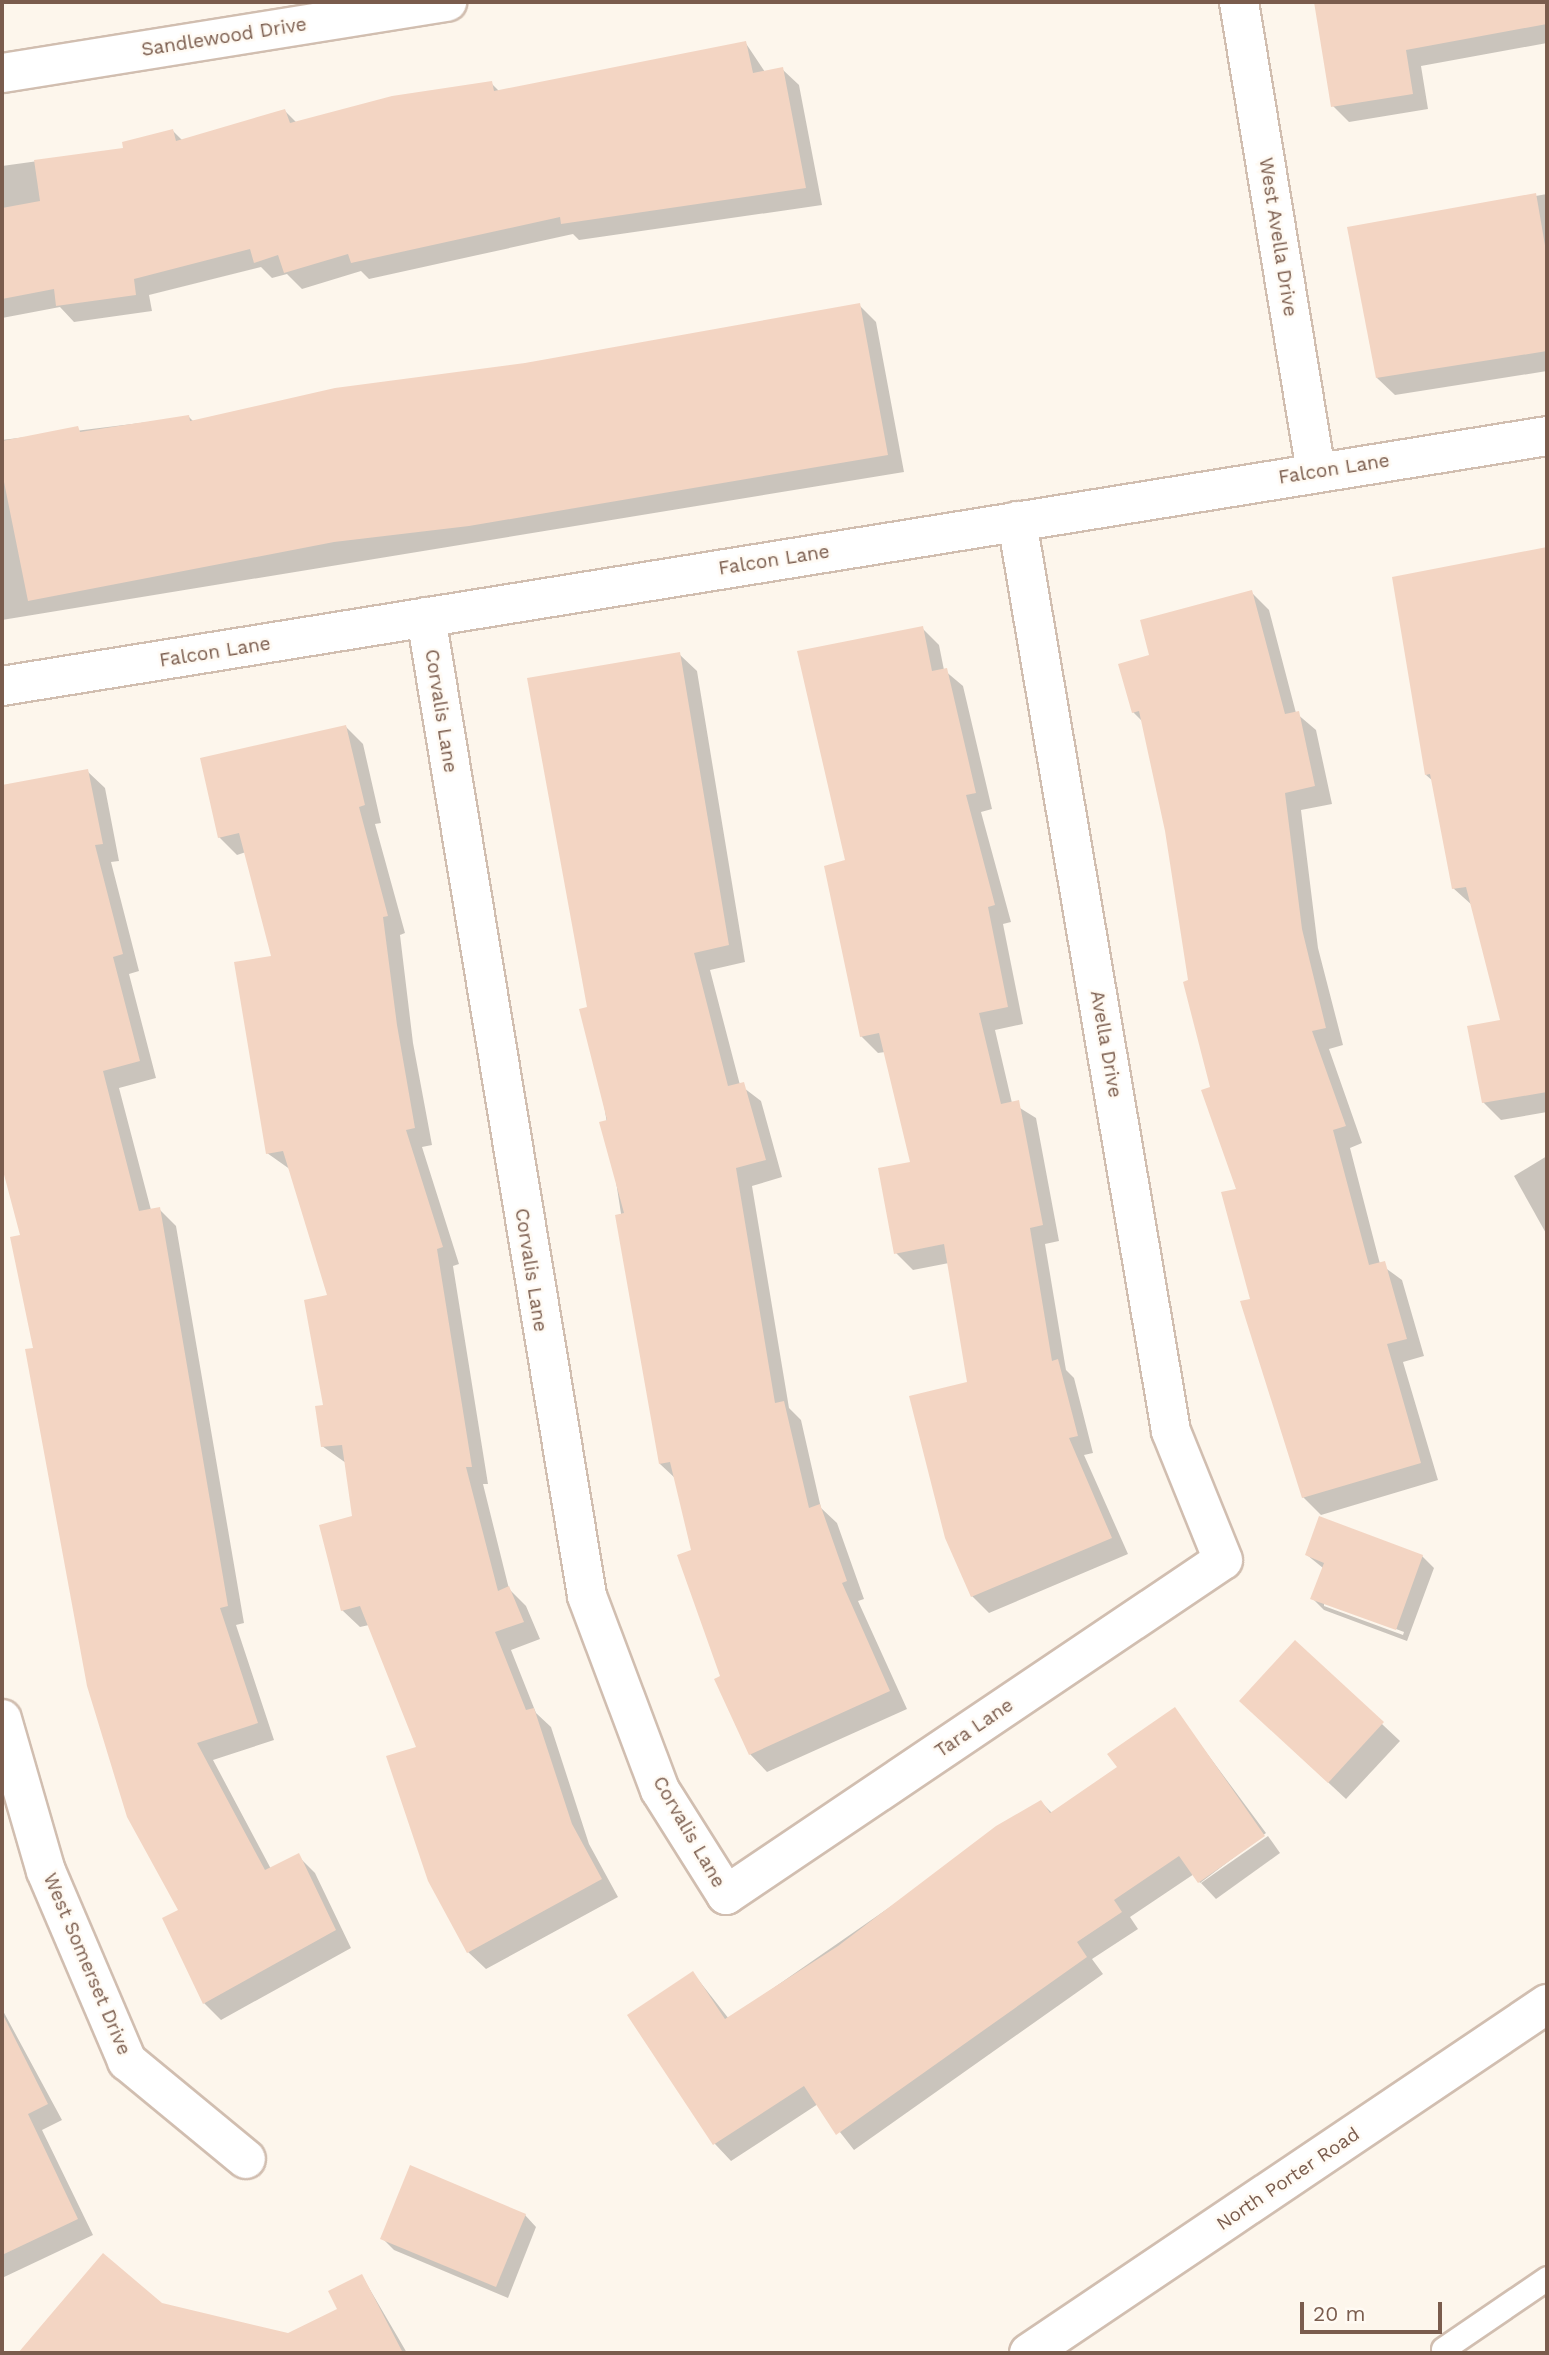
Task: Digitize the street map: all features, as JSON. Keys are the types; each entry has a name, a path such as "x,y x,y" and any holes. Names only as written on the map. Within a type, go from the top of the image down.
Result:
{"street":[{"name":"Sandlewood Drive","path":"2,73 322,12 447,2"},
{"name":"West Avella Drive","path":"1239,2 1316,472"},
{"name":"Falcon Lane","path":"2,686 1547,436"},
{"name":"Avella Drive","path":"1017,521 1171,1431 1223,1560"},
{"name":"Corvalis Lane","path":"426,617 587,1596 660,1790 726,1895"},
{"name":"Tara Lane","path":"726,1895 1223,1560"},
{"name":"West Somerset Drive","path":"2,1719 46,1871 127,2061 246,2159"},
{"name":"North Porter Road","path":"1029,2353 1547,2004"}],"lane":[{"path":"1443,2349 1547,2278"}],"building":[{"path":"1314,2 1547,2 1547,24 1406,50 1413,94 1331,107"},
{"path":"746,41 753,73 783,67 806,188 561,224 560,217 351,263 348,254 284,273 278,255 254,263 250,249 134,279 136,295 56,306 54,289 2,299 2,208 40,201 34,160 123,148 122,142 173,129 176,141 285,109 290,123 392,96 492,81 494,91"},
{"path":"1536,193 1547,257 1547,351 1376,378 1347,227"},
{"path":"860,303 888,455 469,526 334,542 28,601 2,472 2,441 78,426 80,432 189,415 190,421 335,388 525,363"},
{"path":"1547,547 1547,1092 1482,1103 1467,1026 1500,1020 1466,887 1452,889 1430,774 1425,775 1392,577"},
{"path":"1252,590 1285,714 1299,711 1315,786 1285,793 1302,929 1326,1028 1312,1031 1346,1126 1333,1130 1369,1265 1385,1261 1407,1339 1387,1344 1421,1463 1302,1498 1240,1301 1250,1299 1221,1192 1236,1189 1201,1090 1210,1087 1183,982 1188,980 1165,831 1139,711 1132,713 1118,664 1149,655 1140,620"},
{"path":"923,626 932,671 947,668 976,793 966,795 995,905 988,907 1008,1007 979,1013 1001,1104 1019,1100 1043,1225 1030,1228 1052,1361 1058,1359 1078,1436 1069,1438 1112,1538 971,1597 945,1538 909,1396 967,1382 944,1244 894,1254 878,1168 910,1162 879,1033 860,1037 824,866 845,860 797,651"},
{"path":"680,652 729,945 694,953 728,1086 744,1082 766,1160 736,1168 775,1403 784,1401 809,1508 820,1504 847,1581 842,1583 890,1691 749,1755 714,1679 720,1676 677,1555 691,1550 670,1462 659,1464 615,1215 624,1213 599,1122 607,1120 579,1009 587,1007 527,678"},
{"path":"346,725 365,805 359,807 388,916 383,917 397,1025 415,1128 406,1130 443,1247 437,1249 472,1467 466,1467 498,1591 509,1586 524,1622 495,1632 526,1710 534,1708 572,1824 602,1879 467,1953 428,1881 386,1756 416,1747 360,1606 341,1611 319,1525 352,1516 342,1445 321,1447 315,1406 323,1405 304,1300 327,1295 283,1151 266,1154 234,962 271,956 239,833 218,838 200,758"},
{"path":"88,769 103,844 95,845 123,954 113,957 140,1061 103,1071 139,1211 160,1207 228,1606 220,1608 258,1723 197,1743 265,1870 299,1853 336,1930 203,2004 162,1918 178,1910 127,1817 87,1686 25,1349 33,1348 10,1237 20,1235 2,1167 2,785"},
{"path":"1319,1516 1423,1555 1396,1630 1310,1599 1324,1563 1305,1555"},
{"path":"1295,1640 1384,1722 1328,1783 1239,1701"},
{"path":"1175,1707 1265,1836 1198,1883 1179,1856 1114,1900 1122,1912 1077,1942 1087,1957 836,2135 804,2086 713,2145 627,2015 693,1971 725,2019 838,1946 996,1826 1041,1800 1050,1813 1117,1767 1107,1754"},
{"path":"2,2013 48,2104 28,2114 78,2219 2,2255"},
{"path":"410,2165 526,2214 496,2287 380,2239"},
{"path":"103,2253 162,2303 288,2333 337,2309 328,2291 362,2274 403,2353 18,2353"}]}
